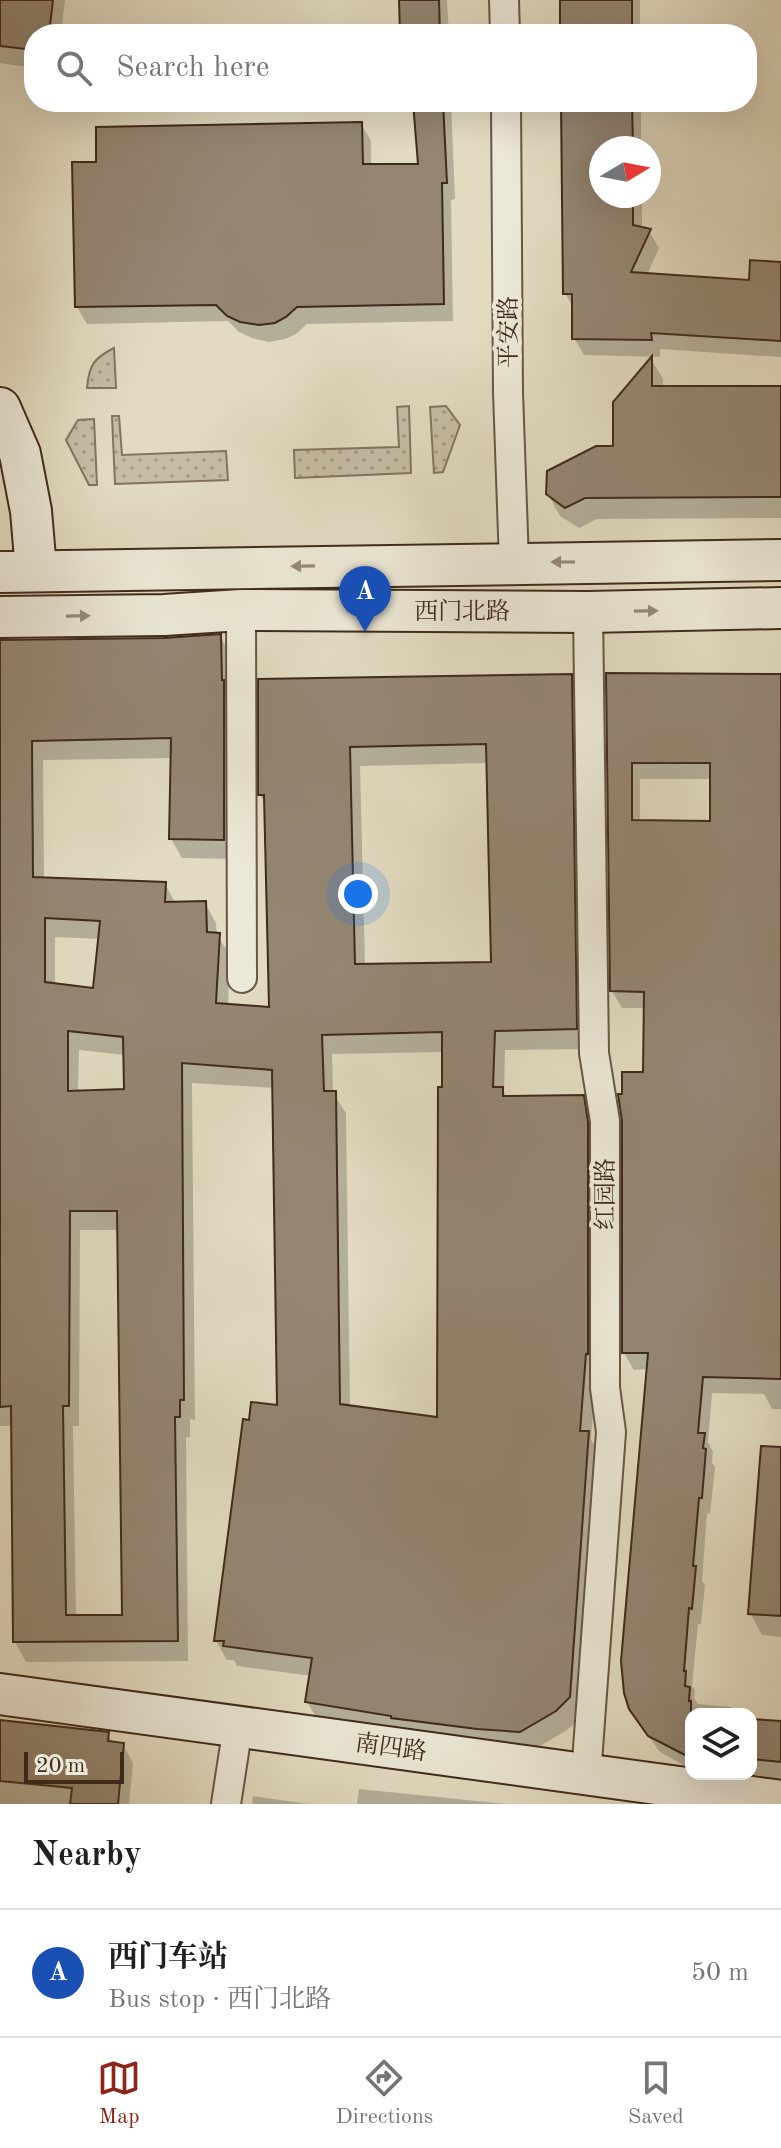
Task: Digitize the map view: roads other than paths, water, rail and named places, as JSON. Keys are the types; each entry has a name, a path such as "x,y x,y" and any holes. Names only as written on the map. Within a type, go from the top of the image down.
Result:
{"main road":[{"path":"0,408 20,454 31,511 18,571"},
{"name":"西门北路","path":"18,571 781,560"},
{"name":"西门北路","path":"0,617 164,615 241,610 588,612 781,608"},
{"name":"南四路","path":"0,1694 781,1801"}],"street":[{"path":"504,0 505,24"},
{"name":"平安路","path":"506,112 508,392 514,563"},
{"path":"241,610 242,978"},
{"name":"红园路","path":"586,1776 611,1432 605,1388 605,1121 594,1053 588,612"},
{"path":"226,1804 238,1726"}],"place":[{"name":"西门车站","path":"365,632"}]}
